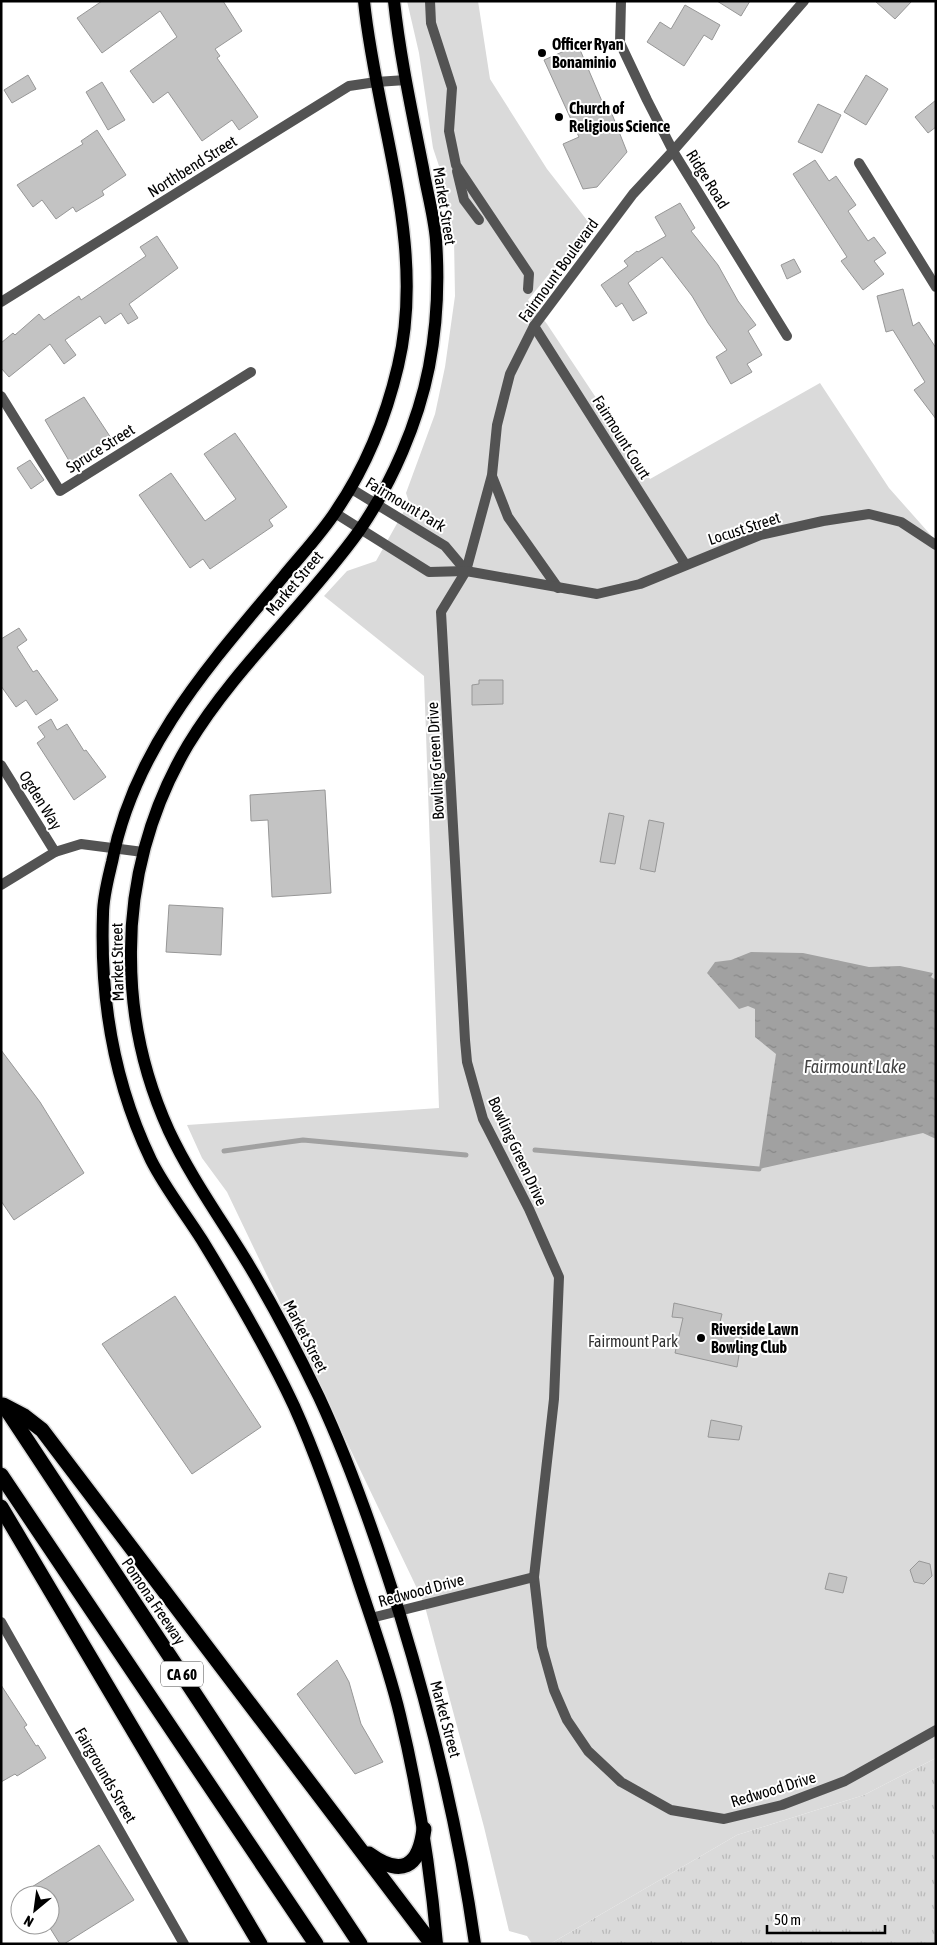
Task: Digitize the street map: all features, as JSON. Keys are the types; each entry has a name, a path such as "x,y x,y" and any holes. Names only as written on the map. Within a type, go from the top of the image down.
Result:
{"highway":[{"path":"2,1403 24,1416 42,1430 432,1944"},
{"name":"Pomona Freeway","path":"2,1403 360,1944"},
{"name":"CA 60","path":"1,1475 316,1944"},
{"path":"1,1507 260,1944"},
{"path":"358,1845 380,1862 394,1867 401,1866 418,1856 424,1829"}],"main road":[{"name":"Market Street","path":"364,1 376,82 404,230 407,292 401,350 391,391 371,449 335,513 203,672 173,714 141,772 121,822 114,847 103,908 106,1004 114,1053 130,1111 153,1164 255,1327 295,1408 330,1495 371,1618 399,1712 424,1829 437,1944"},
{"name":"Market Street","path":"394,1 406,80 436,237 437,296 428,370 415,419 398,460 360,529 222,696 199,727 164,790 143,852 133,912 130,954 134,1012 146,1070 170,1133 270,1301 320,1400 358,1489 398,1610 429,1715 452,1809 475,1944"}],"street":[{"path":"430,1 431,24 452,88 449,131 456,165 464,200 479,220"},
{"name":"Ridge Road","path":"621,1 620,43 673,151 787,336"},
{"name":"Fairmount Boulevard","path":"441,612 466,571 492,475 497,425 510,374 534,326 633,194 804,1"},
{"name":"Northbend Street","path":"1,302 345,89 376,82 406,80"},
{"path":"859,163 936,287"},
{"path":"456,165 529,274 528,289"},
{"name":"Fairmount Court","path":"534,326 685,564"},
{"name":"Spruce Street","path":"1,396 60,491 251,372"},
{"path":"492,475 508,518 558,588"},
{"name":"Fairmount Park","path":"350,488 446,546 466,571"},
{"path":"335,513 428,572 466,571"},
{"name":"Locust Street","path":"466,571 597,594 640,584 685,564 760,535 822,521 869,514 901,522 936,545"},
{"name":"Bowling Green Drive","path":"441,612 465,1040 468,1062 477,1103 492,1139 529,1209 559,1277 554,1399 534,1577"},
{"name":"Ogden Way","path":"1,765 55,852"},
{"path":"1,885 55,852 80,844 143,852"},
{"name":"Redwood Drive","path":"371,1618 534,1577 542,1647 554,1690 567,1720 588,1751 621,1782 671,1810 724,1819 782,1805 845,1782 936,1730"},
{"name":"Fairgrounds Street","path":"3,1628 184,1944"}],"green space":[{"name":"Fairmount Park","path":"407,1 478,1 490,79 547,169 590,224 528,300 547,324 650,479 820,383 889,488 936,541 936,1758 864,1795 737,1835 550,1944 532,1944 527,1936 509,1931 484,1827 424,1603 227,1192 202,1158 187,1125 439,1108 424,676 324,596 347,571 376,561 409,502 406,493 435,414 445,367 455,296 454,238 446,187 433,148 419,53"},
{"path":"936,1758 936,1944 550,1944 737,1835 864,1795"}],"water":[{"name":"Fairmount Lake","path":"751,952 803,953 869,967 900,966 933,973 931,977 936,980 936,1139 923,1133 759,1169 776,1054 755,1037 755,1009 748,1006 739,1009 707,973 715,962 731,960"}],"building":[{"path":"102,1 223,1 242,31 215,49 220,56 217,58 258,117 239,130 232,120 202,141 168,92 153,103 130,71 177,37 160,11 102,53 77,18"},
{"path":"717,1 750,1 741,16"},
{"path":"875,1 912,1 895,19"},
{"path":"685,5 720,25 712,40 704,35 684,66 647,42 660,22 671,29"},
{"path":"578,45 604,106 608,104 627,152 597,187 583,189 563,144 579,137 544,60"},
{"path":"28,75 36,89 12,103 4,90"},
{"path":"866,75 888,89 866,125 844,112"},
{"path":"102,82 125,120 108,130 86,92"},
{"path":"936,100 936,127 928,133 915,117"},
{"path":"818,104 841,115 822,153 798,142"},
{"path":"97,130 126,175 102,191 104,195 76,212 73,207 56,219 42,200 33,207 17,185 83,144 81,141"},
{"path":"815,160 829,181 836,176 856,205 848,211 868,241 874,237 886,253 874,261 884,274 863,290 841,261 847,257 793,174"},
{"path":"680,203 695,228 691,231 718,265 738,301 756,325 748,331 762,355 747,364 752,372 731,384 716,357 727,350 692,296 662,257 628,283 647,313 633,321 622,303 616,307 601,285 628,266 624,261 637,251 666,236 655,217"},
{"path":"157,236 178,268 129,304 138,318 128,324 121,313 105,324 100,316 65,340 76,355 64,364 50,344 9,377 1,368 1,343 13,333 15,335 39,314 44,320 79,296 81,300 146,256 140,247"},
{"path":"794,259 801,272 787,279 781,265"},
{"path":"903,289 913,326 919,322 936,348 936,419 914,390 925,382 893,330 886,332 877,296"},
{"path":"84,397 111,438 71,464 45,420"},
{"path":"235,433 287,507 269,520 273,526 210,569 203,559 190,568 139,495 171,473 205,521 236,499 204,454"},
{"path":"30,460 44,480 31,489 17,468"},
{"path":"19,628 27,640 17,647 33,672 37,670 58,700 36,715 26,700 16,707 1,686 1,639"},
{"path":"479,680 503,680 503,704 472,705 472,685 479,684"},
{"path":"51,719 57,730 67,724 84,751 86,750 106,777 74,800 37,743 45,737 38,727"},
{"path":"325,790 331,893 272,897 268,820 251,821 250,795"},
{"path":"609,813 624,816 615,864 600,862"},
{"path":"649,820 664,823 655,872 640,869"},
{"path":"169,905 223,908 221,955 166,952"},
{"path":"1,1050 40,1102 84,1173 14,1220 1,1201"},
{"path":"175,1296 261,1427 192,1474 102,1344"},
{"path":"674,1303 722,1314 717,1334 742,1337 737,1367 675,1353 683,1318 672,1317"},
{"path":"711,1420 742,1426 739,1440 708,1437"},
{"path":"919,1561 930,1564 932,1576 924,1584 914,1582 910,1570"},
{"path":"829,1573 847,1577 843,1593 825,1589"},
{"path":"337,1660 349,1682 361,1724 383,1762 355,1774 297,1694"},
{"path":"1,1685 27,1725 24,1727 46,1758 17,1776 15,1774 1,1782"},
{"path":"99,1845 134,1900 64,1944 60,1944 54,1935 60,1935 60,1885 35,1885"}],"waterway":[{"path":"224,1151 303,1140 466,1155"},
{"path":"535,1150 759,1169"}],"place":[{"name":"Officer Ryan Bonaminio","path":"542,53"},
{"name":"Church of Religious Science","path":"559,117"},
{"name":"Riverside Lawn Bowling Club","path":"701,1338"}]}
